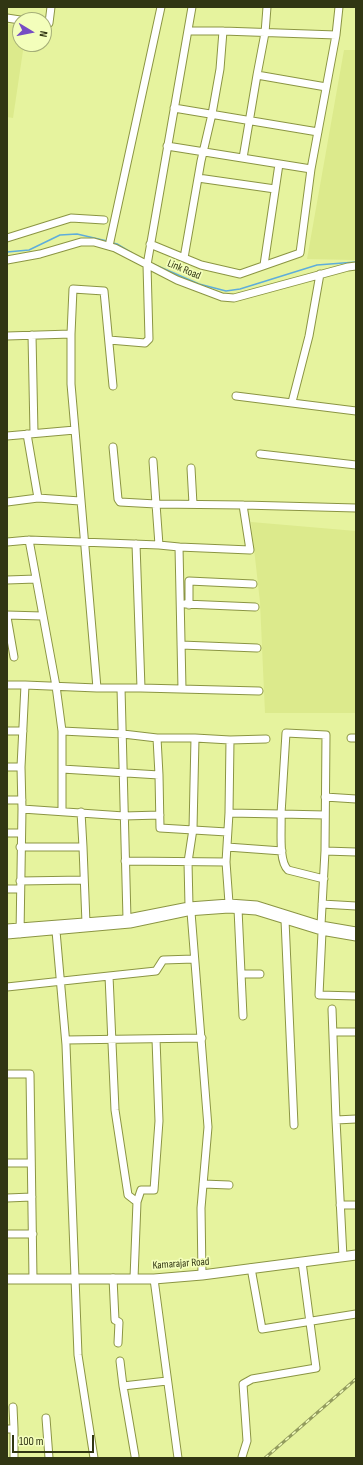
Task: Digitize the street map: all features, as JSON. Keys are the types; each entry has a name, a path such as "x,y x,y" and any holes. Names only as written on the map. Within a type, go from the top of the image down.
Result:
{"main road":[{"name":"Kamarajar Road","path":"7,1279 154,1279 202,1275 356,1255"}],"street":[{"path":"110,243 161,7"},
{"path":"109,340 145,343 149,339 147,262 192,7"},
{"path":"243,158 265,33 267,7"},
{"path":"150,244 201,265 240,274 300,253 311,169 336,34 339,7"},
{"path":"188,31 336,34"},
{"path":"184,258 198,178 220,69 223,31"},
{"path":"257,75 326,87"},
{"path":"174,108 318,132"},
{"path":"168,146 311,169"},
{"path":"264,265 279,164"},
{"path":"198,178 275,189"},
{"path":"7,238 71,218 104,220"},
{"name":"Link Road","path":"7,260 40,254 82,242 110,243 147,262 177,280 222,297 234,298 320,274 356,266"},
{"path":"292,402 309,336 320,274"},
{"path":"97,688 71,384 73,289 104,291 113,386"},
{"path":"7,336 71,334"},
{"path":"32,335 31,434 38,498"},
{"path":"236,396 356,411"},
{"path":"7,436 75,430"},
{"path":"113,447 118,499 120,502 356,508"},
{"path":"260,454 356,465"},
{"path":"153,461 159,545"},
{"path":"191,468 193,504"},
{"path":"7,502 38,498 80,501"},
{"path":"7,542 29,540 250,550 243,505"},
{"path":"29,540 56,686 62,731 62,811"},
{"path":"136,544 141,688"},
{"path":"179,547 182,689"},
{"path":"7,580 36,579"},
{"path":"189,604 189,581 253,584"},
{"path":"180,604 255,607"},
{"path":"14,657 7,616 42,616"},
{"path":"181,645 256,648"},
{"path":"7,685 259,691"},
{"path":"20,931 20,847 22,809 21,767 24,686"},
{"path":"121,688 127,919"},
{"path":"7,731 23,731"},
{"path":"62,731 123,734 157,738 230,740 266,739"},
{"path":"324,878 288,870 284,867 282,851 282,814 286,733 326,735 325,851 324,878 322,904 319,995 356,996"},
{"path":"157,738 160,828 227,832"},
{"path":"195,738 193,830 188,862 190,909 202,1038 208,1126 201,1208 202,1275"},
{"path":"229,903 226,862 229,813 230,740"},
{"path":"7,767 21,767"},
{"path":"62,769 159,775"},
{"path":"325,797 356,799"},
{"path":"7,800 22,800"},
{"path":"22,809 124,816 160,815"},
{"path":"81,812 86,923"},
{"path":"229,813 325,814"},
{"path":"7,833 21,833"},
{"path":"20,847 83,848"},
{"path":"227,847 282,851"},
{"path":"325,851 356,852"},
{"path":"125,861 226,862"},
{"path":"20,881 84,880"},
{"path":"7,889 20,889"},
{"path":"7,935 20,931 127,919 229,903 257,905 322,928 356,931"},
{"path":"322,904 356,906"},
{"path":"7,928 20,931 56,931 130,924 187,912 190,909 238,909 256,911 285,920 356,937"},
{"path":"238,909 244,1016"},
{"path":"285,920 294,1126"},
{"path":"56,931 66,1040 78,1355 94,1458"},
{"path":"7,987 156,971 163,960 194,959"},
{"path":"242,974 260,974"},
{"path":"109,976 115,1110 128,1195 137,1202"},
{"path":"332,1009 343,1257"},
{"path":"333,1032 356,1032"},
{"path":"66,1040 202,1038"},
{"path":"134,1278 137,1202 141,1190 154,1190 159,1121 156,1039"},
{"path":"7,1074 30,1074 33,1279"},
{"path":"336,1120 356,1119"},
{"path":"7,1163 31,1163"},
{"path":"203,1184 229,1185"},
{"path":"7,1198 32,1197"},
{"path":"340,1205 356,1205"},
{"path":"7,1234 33,1234"},
{"path":"242,1457 246,1441 243,1384 252,1379 316,1368 302,1262"},
{"path":"251,1268 262,1329 356,1314"},
{"path":"113,1278 116,1320 118,1322 118,1343"},
{"path":"154,1279 178,1458"},
{"path":"120,1361 135,1456"},
{"path":"123,1386 167,1381"},
{"path":"13,1407 11,1429 14,1458"},
{"path":"46,1418 49,1458"}],"shaded area":[{"path":"7,24 12,25 12,52 23,52 13,118 7,117"},
{"path":"344,50 356,50 356,260 307,259"},
{"path":"251,522 356,531 356,713 265,713 260,602"}],"waterway":[{"path":"7,252 29,250 60,235 77,234 107,241"},
{"path":"113,243 132,253"},
{"path":"153,264 199,284 226,291 240,289 317,265 356,262"}],"railway":[{"path":"265,1458 356,1379"}]}
